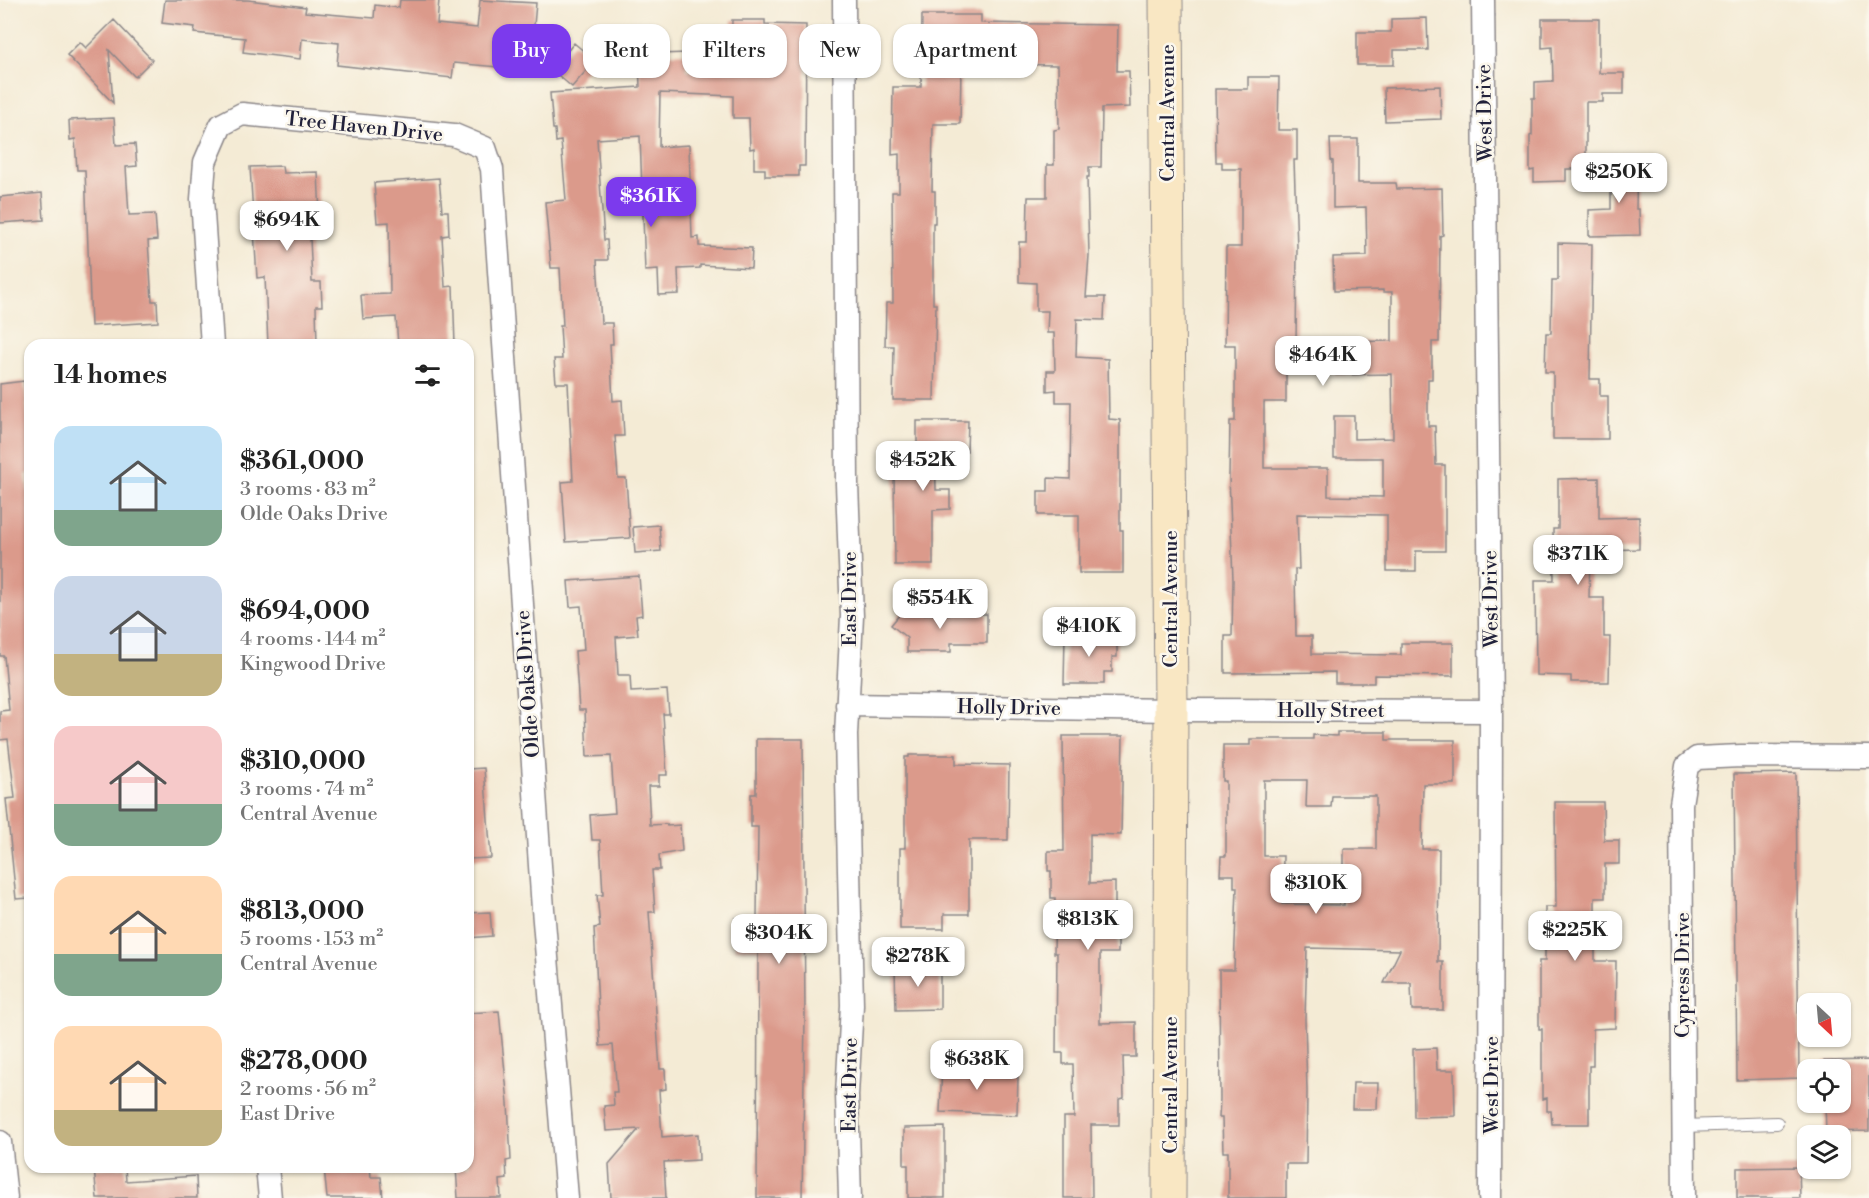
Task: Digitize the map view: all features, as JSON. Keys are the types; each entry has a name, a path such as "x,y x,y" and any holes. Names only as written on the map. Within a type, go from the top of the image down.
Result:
{"street":[{"name":"East Drive","path":"844,0 847,472 852,616 846,735 852,1005 847,1095 850,1198"},
{"name":"Central Avenue","path":"1166,0 1171,710 1169,1198"},
{"name":"West Drive","path":"1483,0 1491,711 1491,1198"},
{"name":"Tree Haven Drive","path":"212,339 202,199 206,162 221,126 242,114 454,135 485,148 492,169"},
{"name":"Olde Oaks Drive","path":"492,169 543,909 567,1198"},
{"name":"Holly Drive","path":"847,705 1171,710"},
{"name":"Holly Street","path":"1171,710 1491,711"},
{"name":"Cypress Drive","path":"1684,1198 1681,804 1687,766 1697,758 1869,757"},
{"path":"0,1142 6,1198"},
{"path":"268,1173 270,1198"}],"lane":[{"path":"1683,1126 1777,1123"}],"building":[{"path":"165,0 248,0 306,7 305,12 374,18 375,5 399,8 400,0 439,0 437,24 477,28 480,0 536,3 534,24 492,24 492,66 454,63 452,78 337,65 339,43 302,39 300,59 243,52 245,38 194,33 195,27 162,23"},
{"path":"922,15 981,15 981,23 1118,25 1117,71 1129,71 1130,107 1102,108 1101,167 1089,167 1089,177 1087,177 1089,255 1086,297 1105,297 1104,320 1077,319 1076,357 1108,359 1109,419 1120,420 1120,530 1123,530 1123,573 1079,573 1079,515 1038,515 1038,491 1048,491 1048,478 1070,479 1071,402 1056,402 1056,390 1047,391 1047,371 1055,371 1054,333 1047,333 1048,311 1036,311 1036,283 1019,282 1019,242 1027,242 1028,197 1047,197 1047,165 1054,165 1054,130 1059,129 1058,65 1038,65 1038,24 922,24"},
{"path":"1427,18 1428,50 1394,50 1394,65 1357,65 1357,32 1391,32 1391,19"},
{"path":"1542,19 1599,19 1599,73 1624,73 1624,94 1603,94 1603,102 1586,102 1586,169 1566,169 1566,181 1534,182 1534,170 1530,171 1532,98 1535,98 1535,82 1553,81 1552,47 1542,48"},
{"path":"114,20 152,60 135,77 109,50 113,103 67,55 80,42 86,48"},
{"path":"732,20 765,20 765,24 732,24"},
{"path":"787,25 799,25 799,78 806,78 805,166 799,166 799,176 765,176 765,169 754,169 754,148 750,149 749,118 733,118 733,96 660,93 659,147 689,145 692,238 699,237 699,246 752,248 751,268 700,265 700,268 678,269 679,294 659,295 658,270 645,271 640,136 597,139 604,240 607,240 608,260 597,260 601,323 612,323 613,344 610,344 613,401 622,400 624,436 615,436 618,478 626,478 630,538 566,542 562,482 573,481 568,383 556,383 554,359 562,359 560,268 551,268 545,202 566,200 561,141 556,142 555,129 553,129 550,93 640,87 640,78 670,78 670,54 682,53 682,78 787,78"},
{"path":"574,43 583,50 583,74 572,87 561,78 571,78 571,47"},
{"path":"1248,77 1279,77 1278,130 1297,130 1297,160 1294,160 1297,248 1296,345 1286,345 1286,402 1264,402 1264,468 1328,468 1328,496 1383,497 1383,458 1334,458 1334,416 1354,416 1354,439 1393,438 1392,374 1336,375 1335,342 1392,341 1392,292 1383,292 1383,290 1334,291 1333,257 1367,256 1366,207 1333,208 1333,161 1331,160 1330,139 1358,139 1358,183 1396,183 1397,189 1442,188 1443,235 1440,236 1439,342 1432,342 1432,379 1428,379 1428,426 1435,426 1436,465 1445,465 1445,551 1416,551 1416,571 1387,571 1387,515 1297,514 1299,569 1295,569 1296,636 1312,636 1312,654 1401,655 1401,643 1453,643 1453,676 1374,675 1374,683 1335,683 1335,672 1225,673 1225,636 1232,636 1233,580 1229,477 1230,421 1235,421 1235,345 1225,345 1226,247 1241,247 1241,169 1222,169 1222,162 1216,162 1215,89 1248,89"},
{"path":"921,78 961,78 960,124 933,124 932,191 935,191 935,223 933,223 933,304 936,304 934,400 893,400 894,346 885,346 886,303 893,303 892,192 899,192 899,154 892,155 893,87 921,87"},
{"path":"1440,86 1441,119 1385,121 1384,88"},
{"path":"114,118 116,145 135,144 137,166 126,167 129,215 155,214 157,240 148,241 152,301 157,301 158,322 91,326 85,170 77,170 75,139 70,140 69,120"},
{"path":"1611,160 1637,160 1636,209 1639,209 1640,235 1589,236 1589,210 1611,209"},
{"path":"282,166 283,173 318,172 320,216 309,216 312,282 321,282 322,306 316,306 317,339 268,339 265,277 257,278 250,167"},
{"path":"439,178 442,211 448,211 449,235 442,236 445,287 453,286 455,339 398,339 396,317 363,319 361,295 390,294 389,222 377,223 374,183"},
{"path":"42,193 44,220 0,223 0,197"},
{"path":"1558,243 1592,244 1590,379 1600,379 1600,396 1608,396 1608,439 1553,439 1553,372 1545,372 1546,333 1551,333 1552,280 1558,280"},
{"path":"24,381 24,898 16,899 6,799 15,798 8,739 0,740 0,711 9,710 4,656 0,656 0,384"},
{"path":"917,421 968,421 967,451 935,451 936,490 950,490 950,509 933,510 933,565 895,565 894,469 917,468"},
{"path":"1599,478 1599,518 1639,517 1639,549 1600,550 1600,554 1590,555 1589,598 1604,598 1604,637 1610,637 1609,682 1571,682 1571,676 1536,675 1535,580 1554,580 1553,529 1558,529 1558,479"},
{"path":"659,525 661,551 635,553 633,527"},
{"path":"639,576 642,615 636,616 638,635 616,637 618,675 630,675 631,692 667,690 669,714 663,714 667,775 659,775 659,786 648,786 650,825 680,825 682,851 659,855 660,870 652,870 655,912 649,912 660,1069 665,1069 666,1089 659,1090 662,1137 698,1134 699,1160 664,1162 666,1198 611,1198 609,1164 639,1129 606,1131 604,1106 614,1105 613,1092 617,1092 613,1045 600,1046 594,928 600,927 597,895 603,895 600,840 592,840 590,815 615,813 611,756 587,757 585,710 579,710 575,651 584,650 581,606 570,607 568,581"},
{"path":"910,602 924,614 987,614 987,643 951,643 951,652 907,652 907,638 891,625"},
{"path":"1065,635 1117,636 1117,657 1112,657 1112,672 1104,672 1104,684 1064,684"},
{"path":"1337,732 1386,732 1386,740 1455,740 1455,784 1423,784 1422,849 1439,849 1438,962 1443,962 1443,1010 1412,1010 1411,983 1384,983 1400,950 1307,948 1306,1164 1286,1164 1286,1198 1228,1198 1228,1152 1223,1152 1222,1118 1219,1118 1219,970 1234,970 1237,887 1234,887 1234,875 1220,875 1221,856 1226,856 1226,781 1223,781 1223,745 1250,745 1250,739 1313,739 1313,735 1337,736","holes":["1264,780 1307,780 1306,807 1331,807 1332,796 1376,796 1376,849 1344,849 1344,905 1282,904 1283,856 1264,856"]},
{"path":"1063,736 1123,736 1121,835 1090,834 1090,883 1115,882 1115,904 1118,904 1118,953 1100,953 1100,1023 1136,1022 1136,1057 1123,1057 1124,1098 1119,1099 1119,1125 1091,1125 1092,1198 1064,1198 1064,1117 1074,1117 1073,1064 1063,1064 1063,1053 1056,1053 1055,898 1051,898 1051,871 1048,871 1048,851 1064,851"},
{"path":"756,739 803,739 805,1019 802,1198 757,1198 758,949 735,949 735,918 757,918 758,827 751,827 751,794 756,794"},
{"path":"909,755 956,755 956,764 1009,765 1008,840 969,840 969,914 944,914 944,929 900,929 900,848 905,848 905,757"},
{"path":"484,768 491,858 474,859 474,769"},
{"path":"1796,773 1799,1059 1797,1059 1797,1078 1737,1080 1734,774"},
{"path":"1555,802 1603,802 1604,840 1619,840 1619,864 1605,864 1605,898 1595,898 1595,961 1616,961 1615,1028 1593,1029 1593,1066 1589,1066 1589,1124 1552,1124 1551,1111 1547,1111 1547,1098 1542,1099 1539,961 1545,961 1545,907 1556,907"},
{"path":"490,912 492,936 474,938 474,913"},
{"path":"940,967 940,1009 896,1010 895,968"},
{"path":"499,1011 511,1160 506,1161 507,1179 500,1180 501,1198 458,1198 456,1173 474,1173 474,1013"},
{"path":"1436,1048 1437,1070 1454,1070 1455,1116 1414,1117 1413,1049"},
{"path":"1851,1060 1869,1060 1869,1131 1851,1131 1851,1125 1826,1125 1825,1113 1851,1113"},
{"path":"942,1065 989,1067 994,1076 1018,1077 1017,1115 940,1112"},
{"path":"1353,1083 1378,1083 1377,1109 1352,1109"},
{"path":"945,1127 945,1198 908,1198 908,1165 904,1165 904,1128"},
{"path":"1797,1167 1800,1198 1737,1198 1737,1168"},
{"path":"94,1173 125,1173 126,1181 196,1176 197,1198 97,1198"},
{"path":"325,1173 371,1173 371,1177 381,1177 383,1198 327,1198"}]}
